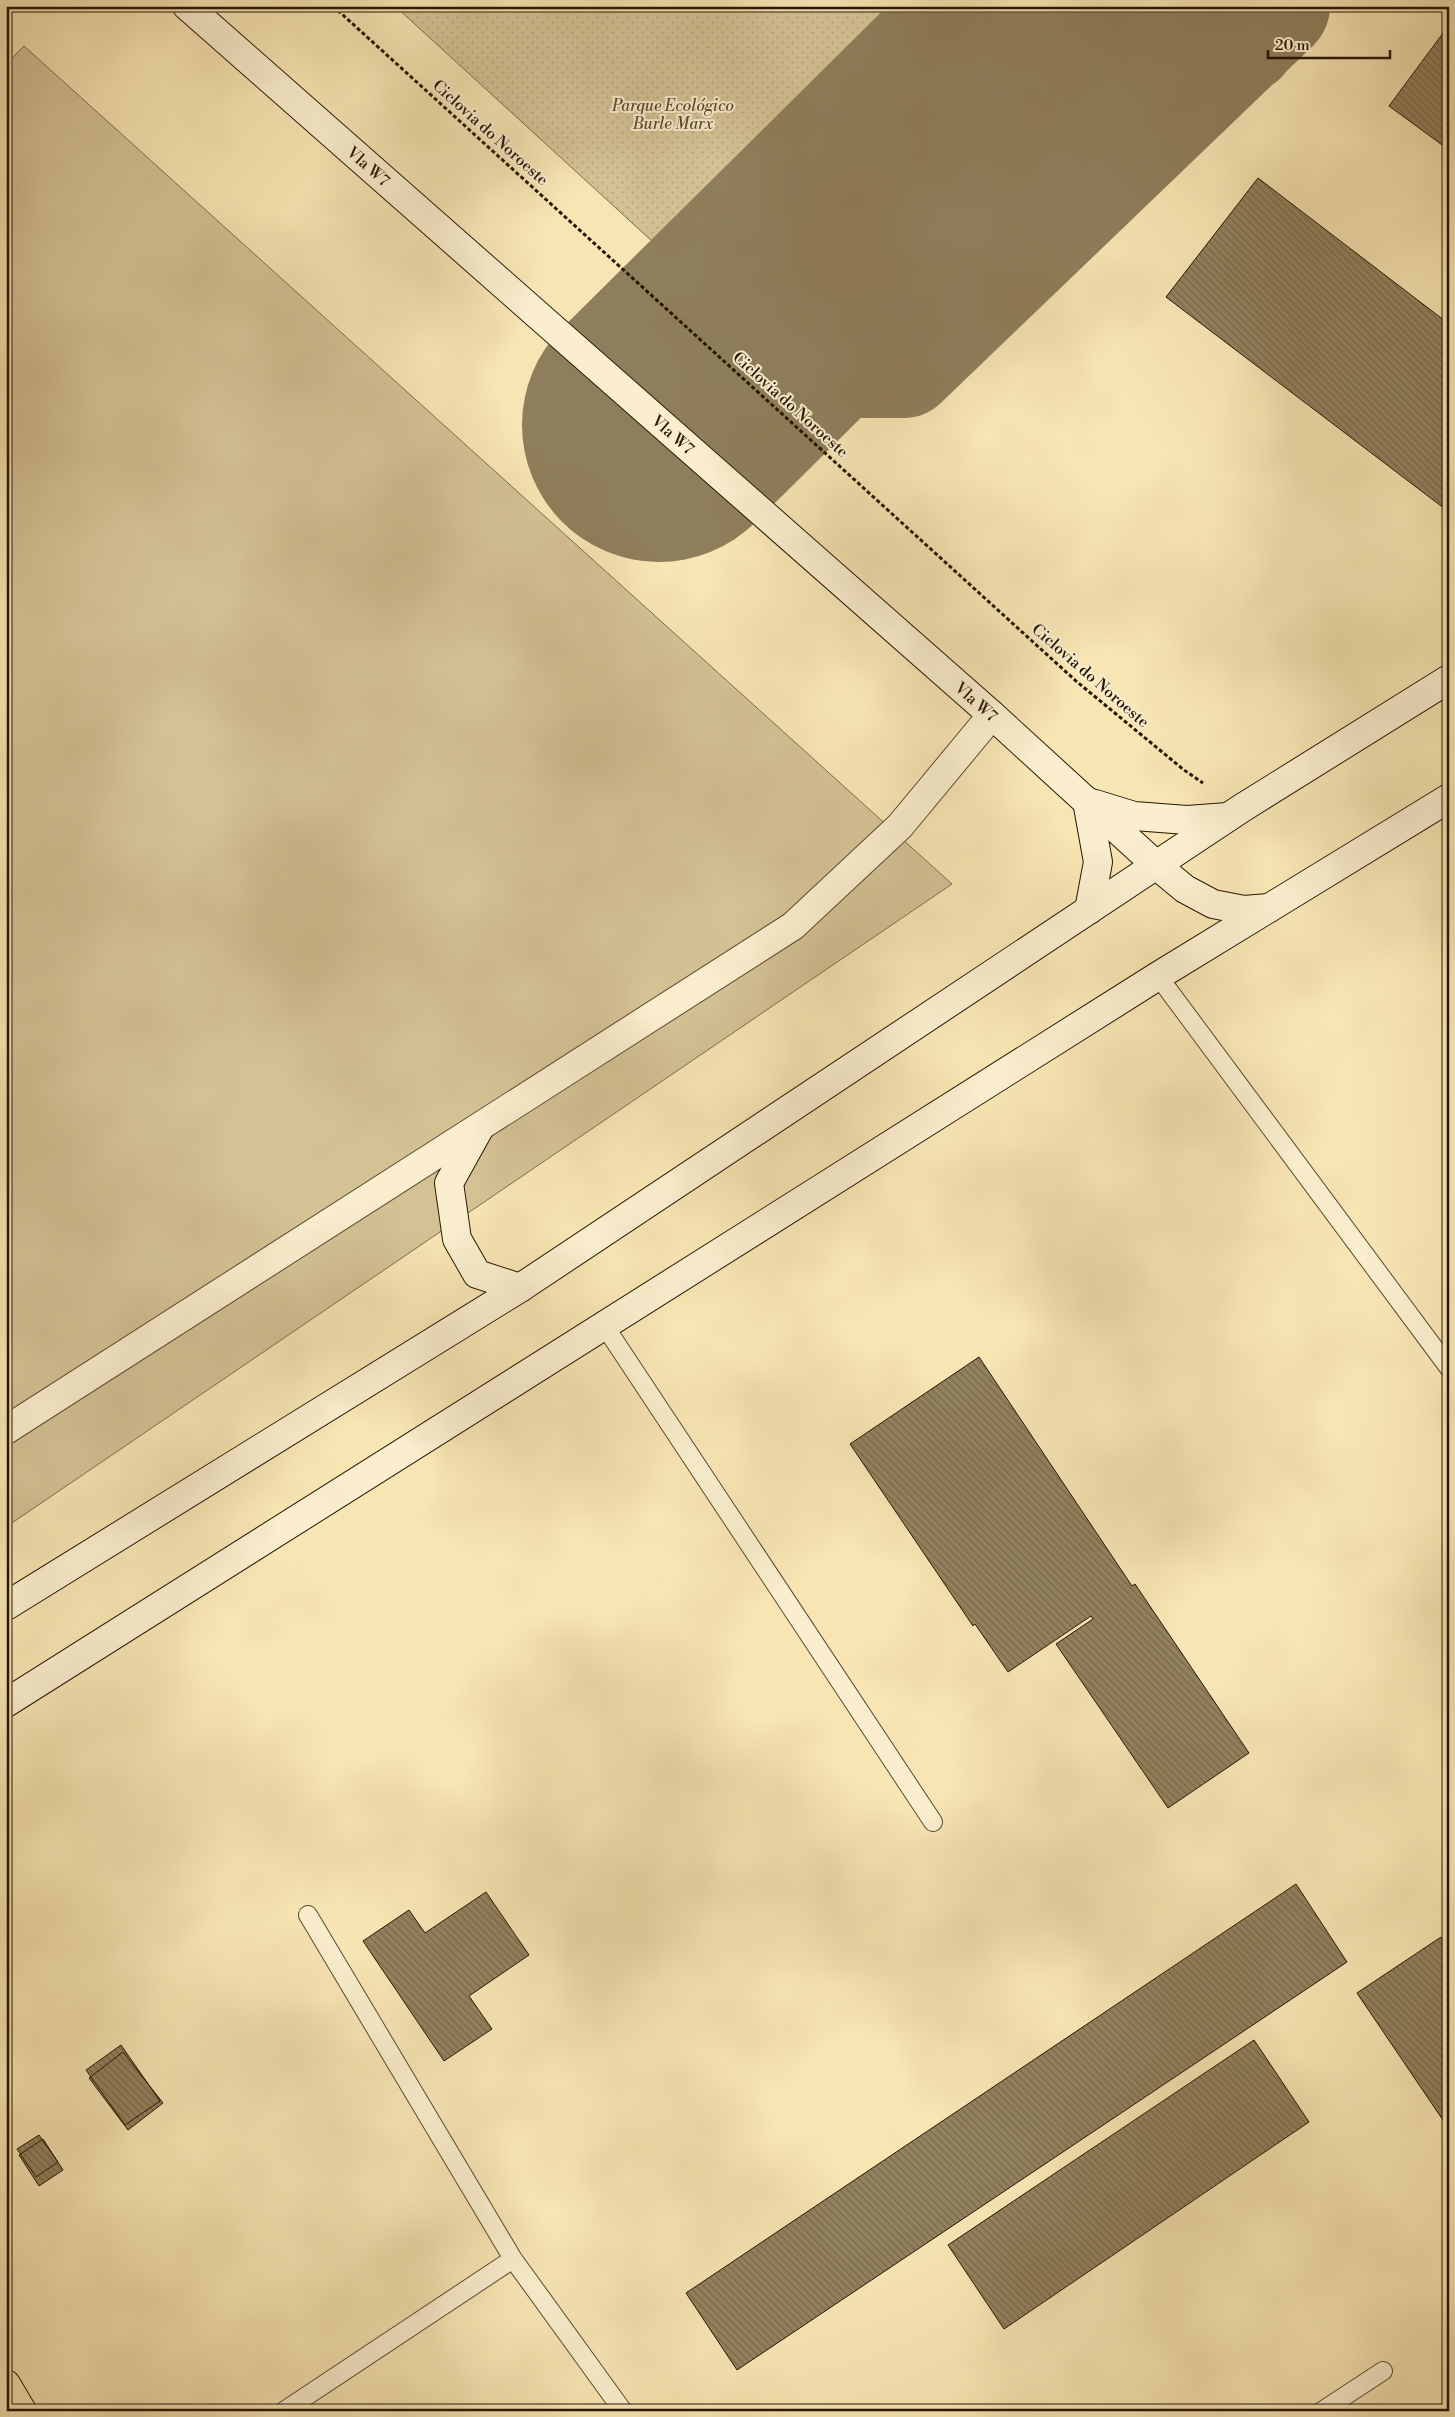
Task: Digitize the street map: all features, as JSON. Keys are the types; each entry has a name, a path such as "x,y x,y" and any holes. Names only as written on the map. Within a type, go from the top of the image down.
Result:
{"main road":[{"name":"Vla W7","path":"187,6 992,715 1156,866 1185,889 1213,904 1244,910 1272,907"},
{"path":"6,1606 520,1288 1235,812 1449,678"},
{"path":"6,1430 479,1129 793,926 900,826 992,715"},
{"path":"6,1703 1158,976 1449,798"},
{"path":"1089,910 1098,862 1087,801 1134,816 1187,820 1235,812"},
{"path":"479,1129 449,1184 457,1239 477,1274 520,1288"},
{"path":"6,2384 22,2411"}],"lane":[{"path":"1158,976 1449,1368"},
{"path":"604,1325 933,1822"},
{"path":"308,1915 512,2258 623,2411"},
{"path":"284,2411 512,2258"},
{"path":"1322,2411 1384,2371"}],"path":[{"name":"Ciclovia do Noroeste","path":"333,6 1076,681 1235,812"}],"green space":[{"name":"Parque Ecológico Burle Marx","path":"395,6 931,6 677,264"},
{"path":"24,46 952,884 6,1527 6,64"}],"building":[{"path":"1449,25 1449,150 1389,106"},
{"path":"1258,178 1449,324 1449,512 1166,297"},
{"path":"979,1357 1132,1586 1135,1584 1249,1753 1168,1808 1056,1644 1093,1619 1091,1616 1008,1672 975,1624 973,1626 850,1444"},
{"path":"1296,1884 1347,1962 737,2370 686,2293"},
{"path":"486,1892 529,1955 469,1996 492,2029 444,2061 363,1941 409,1910 425,1933"},
{"path":"1441,1937 1449,1948 1449,2129 1357,1993"},
{"path":"1254,2040 1309,2122 1004,2329 948,2245"},
{"path":"121,2045 160,2101 125,2125 86,2070"},
{"path":"123,2052 163,2103 128,2130 89,2078"},
{"path":"39,2135 58,2162 36,2177 17,2149"},
{"path":"43,2139 63,2170 39,2186 19,2155"}],"taxiway":[{"path":"1086,6 1162,37 1242,39"},
{"path":"761,325 819,363 903,363 1275,6"}],"runway":[{"path":"659,425 1082,6"}]}
